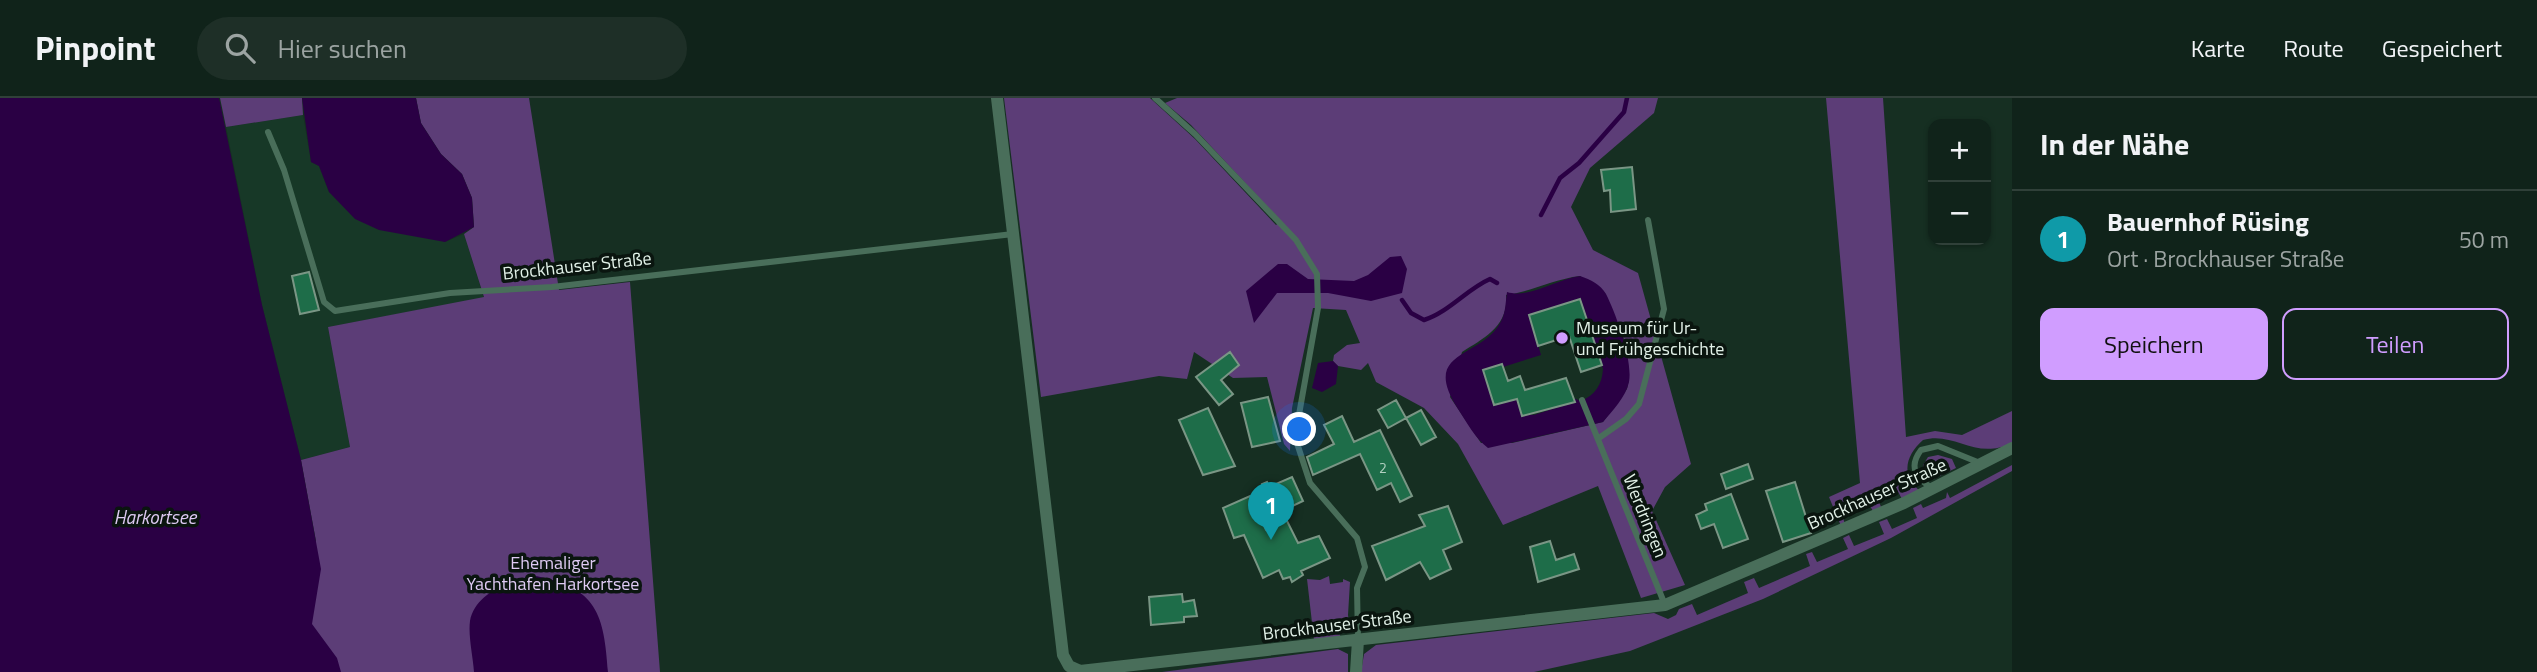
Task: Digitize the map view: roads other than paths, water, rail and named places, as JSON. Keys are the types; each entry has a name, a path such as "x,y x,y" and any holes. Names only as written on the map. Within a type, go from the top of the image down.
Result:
{"street":[{"name":"Brockhauser Straße","path":"997,98 1063,654 1069,666 1080,671 1093,672 1665,605 1933,489 2012,448"},
{"path":"1356,672 1357,640"}],"lane":[{"path":"1155,98 1195,134 1296,240 1317,274 1319,298 1294,437 1310,482 1357,538 1365,567 1357,588 1357,640"},
{"name":"Brockhauser Straße","path":"268,132 284,170 324,302 335,311 450,293 468,295 630,279 1015,234"},
{"path":"1599,438 1626,419 1639,404 1664,309 1648,220"},
{"name":"Werdringen","path":"1582,401 1665,605"},
{"path":"1933,489 1917,478 1914,471 1915,460 1922,450 1938,446 1982,464"}],"water":[{"name":"Harkortsee","path":"0,98 219,98 262,305 301,460 321,569 312,624 337,658 341,672 0,672"},
{"path":"302,98 416,98 421,123 441,154 462,174 472,198 474,227 445,242 379,230 355,219 329,192 319,166 311,162"},
{"path":"1401,256 1407,269 1402,293 1371,301 1328,293 1277,293 1254,323 1246,291 1278,264 1287,264 1308,279 1354,281 1368,275 1390,257"},
{"path":"1580,276 1588,279 1606,294 1619,325 1629,362 1629,382 1625,393 1603,422 1488,448 1479,440 1448,391 1448,367 1497,328 1504,315 1507,292 1534,291","holes":["1580,300 1603,369 1597,389 1581,401 1573,398 1574,402 1534,415 1521,413 1517,399 1494,405 1502,364 1503,367 1541,355 1529,315"]},
{"path":"1333,361 1338,366 1336,384 1322,392 1312,388 1318,363"},
{"path":"536,576 556,581 585,596 600,619 608,672 474,672 470,640 473,611 496,589 516,580"}],"waterway":[{"path":"1541,215 1560,178 1579,163 1624,112 1627,98"},
{"path":"1402,300 1411,313 1424,320 1442,312 1490,279 1497,283"}],"place":[{"name":"Museum für Ur- und Frühgeschichte","path":"1562,338"},
{"name":"Bauernhof Rüsing","path":"1271,540"}],"park label":[{"name":"Ehemaliger Yachthafen Harkortsee","path":"553,573"}]}
